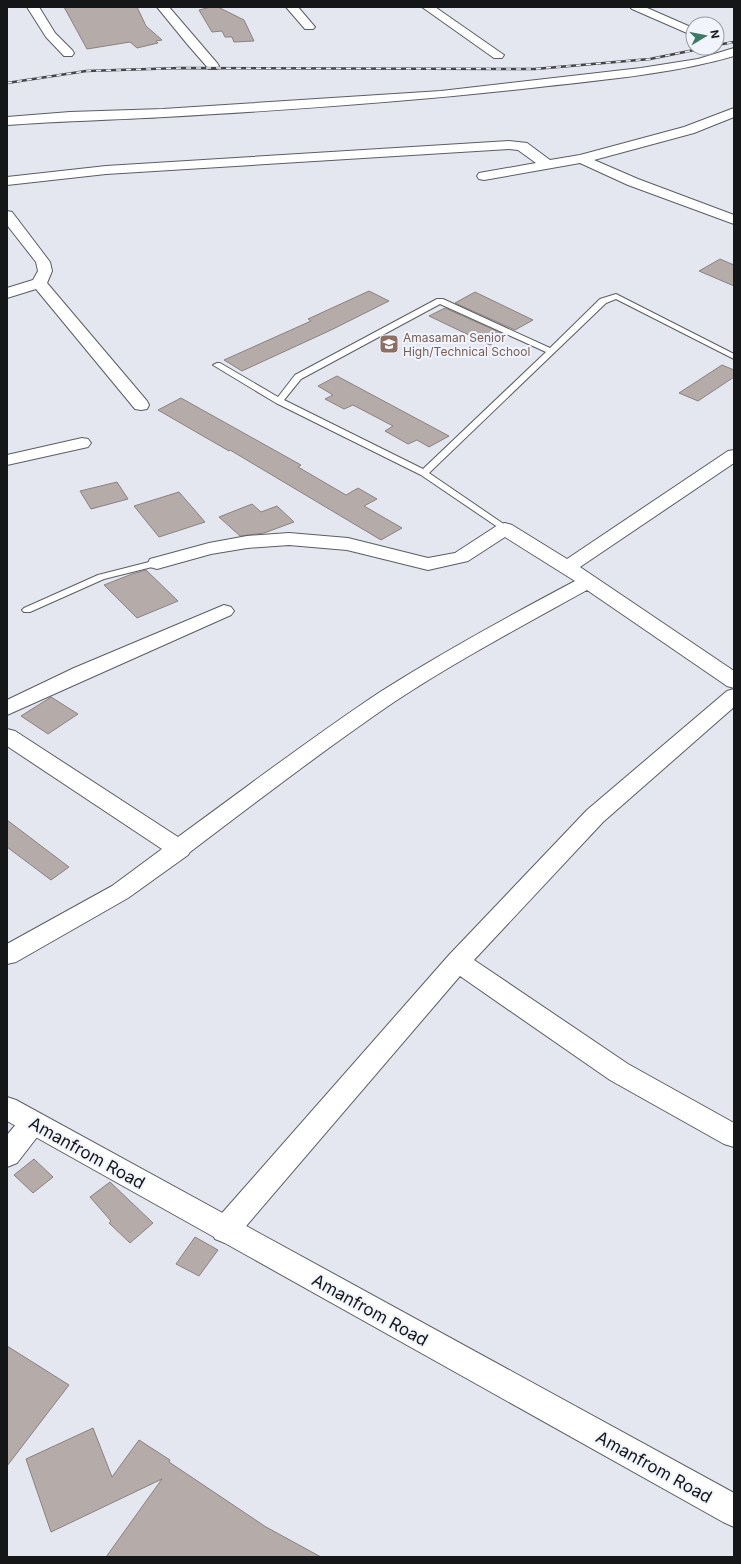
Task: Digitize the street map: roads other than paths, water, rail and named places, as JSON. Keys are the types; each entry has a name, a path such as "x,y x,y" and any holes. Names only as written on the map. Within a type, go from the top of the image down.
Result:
{"street":[{"path":"33,7 50,35 68,53"},
{"path":"163,7 213,66"},
{"path":"292,7 310,28"},
{"path":"428,7 498,56"},
{"path":"636,7 685,29"},
{"path":"7,121 70,116 163,113 441,95 654,70 699,62 734,52"},
{"path":"484,176 581,159 689,130 734,112"},
{"path":"7,181 106,170 509,145 522,146 547,165"},
{"path":"581,159 633,182 734,220"},
{"path":"7,214 43,262 44,271 39,283"},
{"path":"7,293 39,283"},
{"path":"39,283 141,405"},
{"path":"7,460 82,443"},
{"path":"567,567 734,455"},
{"path":"158,563 209,549 247,542 289,539 348,544 428,564 461,557 505,529 567,567 586,582 734,681"},
{"path":"7,955 120,892 291,765 388,697 492,634 586,582"},
{"path":"7,708 81,673 224,610"},
{"path":"224,1230 458,962 594,816 734,696"},
{"path":"7,736 180,848"},
{"path":"458,962 620,1072 734,1136"},
{"name":"Amanfrom Road","path":"7,1108 32,1124 734,1511"},
{"path":"7,1155 32,1124"}],"lane":[{"path":"424,473 603,301 616,296 734,357"},
{"path":"279,401 298,377 440,301 551,351"},
{"path":"217,365 279,401 424,473 505,529"},
{"path":"26,610 101,577 158,563"}],"railway":[{"path":"725,44 734,42"},
{"path":"7,83 86,71 181,68 535,69 650,59 685,52"}],"place":[{"name":"Amasaman Senior High/Technical School","path":"389,344"}]}
